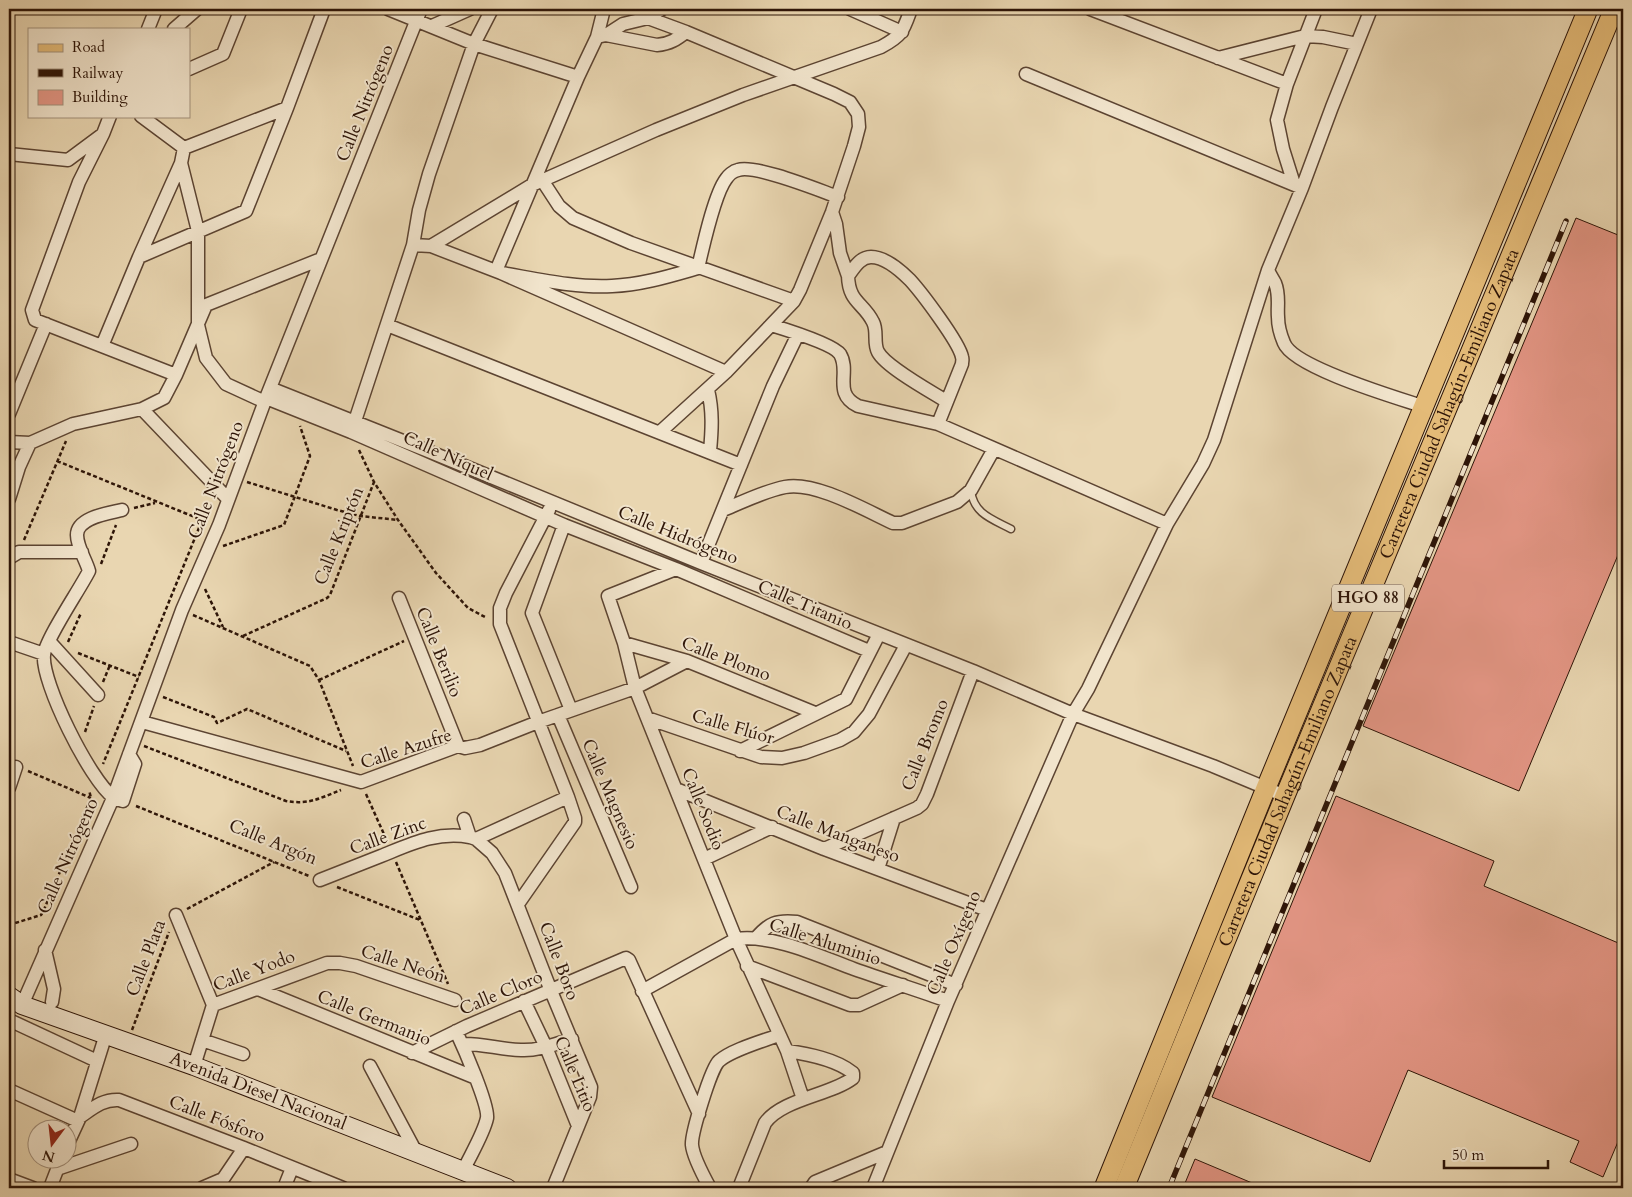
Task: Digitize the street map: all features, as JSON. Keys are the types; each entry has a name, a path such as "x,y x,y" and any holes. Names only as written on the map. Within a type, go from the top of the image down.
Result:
{"main road":[{"name":"Carretera Ciudad Sahagún-Emiliano Zapata","path":"1104,1188 1266,788 1588,9"},
{"name":"Carretera Ciudad Sahagún-Emiliano Zapata","path":"1124,1188 1285,796 1614,9"},
{"path":"1580,29 1602,37"}],"street":[{"path":"148,28 156,9"},
{"path":"175,28 197,9"},
{"path":"190,69 223,54 241,9"},
{"path":"139,257 246,211 324,9"},
{"path":"388,9 419,15 432,26 474,44 578,77"},
{"path":"432,26 470,9"},
{"path":"353,427 413,245 419,210 429,174 474,44 492,9"},
{"path":"498,272 537,182 578,77 602,36 604,9"},
{"path":"602,36 623,24 648,18 662,9"},
{"path":"850,9 902,32"},
{"path":"431,246 537,182 665,126 743,95 881,47 895,39 902,32 911,9"},
{"path":"1090,9 1287,84"},
{"path":"1298,186 1283,149 1277,120 1287,84 1316,9"},
{"name":"Calle Oxígeno","path":"873,1188 948,1001 1073,714 1088,689 1167,524 1203,464 1214,440 1268,270 1298,186 1371,9"},
{"name":"Calle Nitrógeno","path":"16,1000 45,950 118,799 132,748 182,610 208,552 267,396 419,15"},
{"path":"648,18 686,32 850,102 858,114 859,127 838,197 794,301 708,390 660,432"},
{"path":"602,36 658,46 666,45 686,32"},
{"path":"1218,58 1304,36 1323,37 1357,44"},
{"path":"1026,74 1298,186"},
{"path":"184,148 287,108"},
{"path":"109,118 79,182 32,310 35,320 176,375"},
{"path":"144,118 184,148"},
{"path":"9,154 68,160 103,134"},
{"path":"102,346 181,163 184,148"},
{"path":"181,163 198,231 198,325 206,358 226,384 267,396"},
{"path":"698,268 722,186 732,173 748,169 763,172 838,197"},
{"path":"537,182 573,218 631,243 794,301"},
{"path":"832,212 836,224 840,253 848,276 852,297 873,321 876,349 880,356 908,378 946,402"},
{"path":"413,245 431,246 498,272 726,372"},
{"path":"848,276 857,264 864,259 872,257 882,259 895,267 910,281 962,354 962,364 938,424"},
{"path":"9,442 30,443 73,424 142,409 164,398 206,305 321,259"},
{"path":"498,272 563,284 611,286 658,280 698,268"},
{"path":"1268,270 1276,284 1281,336 1290,352 1310,364 1351,383 1425,407"},
{"path":"9,414 46,324"},
{"path":"387,325 741,465"},
{"path":"771,326 798,334 834,349 840,354 845,395 850,402 858,406 938,424 1167,524"},
{"path":"701,563 773,386 798,334"},
{"path":"708,390 712,406 713,425 710,452"},
{"name":"Calle Hidrógeno","path":"267,396 554,503 973,671 1073,714 1213,766 1285,796"},
{"name":"Calle Níquel","path":"267,396 293,408 353,427 532,512"},
{"path":"142,409 228,500"},
{"path":"9,499 19,467 30,443"},
{"path":"723,510 785,487 805,487 832,496 893,523 902,524 958,502 971,490 994,449"},
{"path":"518,904 575,822 568,797 500,624 500,608 506,592 554,503"},
{"path":"118,799 96,779 81,754 60,711 45,668 44,654 48,641 90,572 77,534 80,527 84,522 98,516 122,510"},
{"name":"Calle Titanio","path":"532,512 676,568 868,652"},
{"path":"564,525 532,613 571,710"},
{"path":"14,555 82,552"},
{"name":"Calle Sodio","path":"676,568 608,596 624,642 635,688 736,939 787,1051 803,1099"},
{"name":"Calle Berilio","path":"399,598 458,746"},
{"path":"740,751 846,699 868,652 879,634"},
{"path":"48,641 98,695"},
{"path":"9,642 44,654"},
{"name":"Calle Plomo","path":"624,642 687,661 815,713"},
{"name":"Calle Flúor","path":"647,718 761,757 782,758 804,753 840,740 854,732 869,714 906,645"},
{"name":"Calle Azufre","path":"361,782 458,746 465,748 480,746 538,722 635,688 687,661"},
{"name":"Calle Bromo","path":"824,849 917,808 922,804 973,671"},
{"name":"Calle Magnesio","path":"558,715 631,887"},
{"path":"142,722 361,782"},
{"path":"9,788 18,767"},
{"name":"Calle Manganeso","path":"676,789 824,849 987,910"},
{"name":"Calle Zinc","path":"320,880 418,840 459,835 473,838 568,797"},
{"path":"878,870 894,818"},
{"name":"Calle Boro","path":"464,819 473,838 492,853 505,873 591,1087 590,1097 578,1126"},
{"path":"704,859 772,828"},
{"path":"176,915 213,1005"},
{"path":"756,938 772,923 797,922 956,985"},
{"name":"Calle Aluminio","path":"736,939 756,938 803,950 948,1001"},
{"path":"642,991 736,939"},
{"path":"45,950 54,989 52,1002"},
{"name":"Calle Cloro","path":"412,1053 456,1031 626,958 629,960 699,1114"},
{"name":"Calle Yodo","path":"194,1066 213,1005 311,968 327,963 340,963"},
{"name":"Calle Neón","path":"340,963 356,966 455,1000"},
{"name":"Calle Aluminio","path":"748,966 850,1006 859,1005 903,985"},
{"name":"Calle Germanio","path":"258,989 476,1078"},
{"name":"Avenida Diesel Nacional","path":"16,1000 194,1066 416,1152 463,1171 481,1183 507,1188"},
{"name":"Calle Litio","path":"524,1002 546,1047 578,1126 553,1188"},
{"path":"9,1020 97,1062"},
{"path":"456,1031 476,1078 487,1117 463,1171"},
{"path":"9,1090 79,1119 106,1034"},
{"path":"710,1188 692,1146 711,1074 719,1061 729,1055 779,1035"},
{"path":"202,1040 243,1054"},
{"path":"462,1044 533,1050 572,1040"},
{"path":"739,1188 768,1119 803,1099 853,1078 853,1072 841,1065 787,1051"},
{"path":"370,1066 416,1152"},
{"name":"Calle Fósforo","path":"79,1119 99,1104 111,1100 119,1100 342,1188"},
{"path":"78,1159 131,1144"},
{"path":"202,1188 223,1179 244,1148"},
{"path":"811,1188 815,1182 887,1152"},
{"path":"284,1188 292,1168"},
{"path":"50,1188 57,1170"},
{"path":"9,1179 33,1188"}],"lane":[{"path":"971,490 974,504 978,510 1011,529"}],"path":[{"path":"208,552 284,525 310,456 293,408"},
{"path":"14,555 73,424"},
{"path":"353,427 374,482 398,520 436,573 468,608 500,624"},
{"path":"57,462 197,518 201,523 96,779"},
{"path":"236,478 294,498 360,516 398,520"},
{"name":"Calle Kriptón","path":"243,636 330,595 374,482"},
{"path":"122,510 157,502"},
{"path":"197,574 224,629"},
{"path":"182,610 310,666"},
{"path":"318,680 414,637"},
{"path":"76,652 139,677"},
{"path":"81,754 84,736 110,665"},
{"path":"153,693 214,717 217,723 247,709 347,751"},
{"name":"Calle Azufre","path":"132,748 286,801 298,803 309,803 361,782"},
{"path":"9,925 40,915 91,798 18,767"},
{"name":"Calle Argón","path":"118,799 420,920"},
{"name":"Calle Plata","path":"132,1031 176,915 275,862"}],"building":[{"path":"1576,218 1623,237 1623,543 1519,791 1363,726"},
{"path":"1336,796 1494,861 1484,886 1623,945 1623,1130 1603,1177 1570,1162 1579,1141 1408,1070 1370,1162 1212,1097"},
{"path":"1195,1159 1264,1188 1183,1188"}],"railway":[{"path":"1169,1188 1566,221"},
{"path":"1621,1188 1623,1184"}]}
